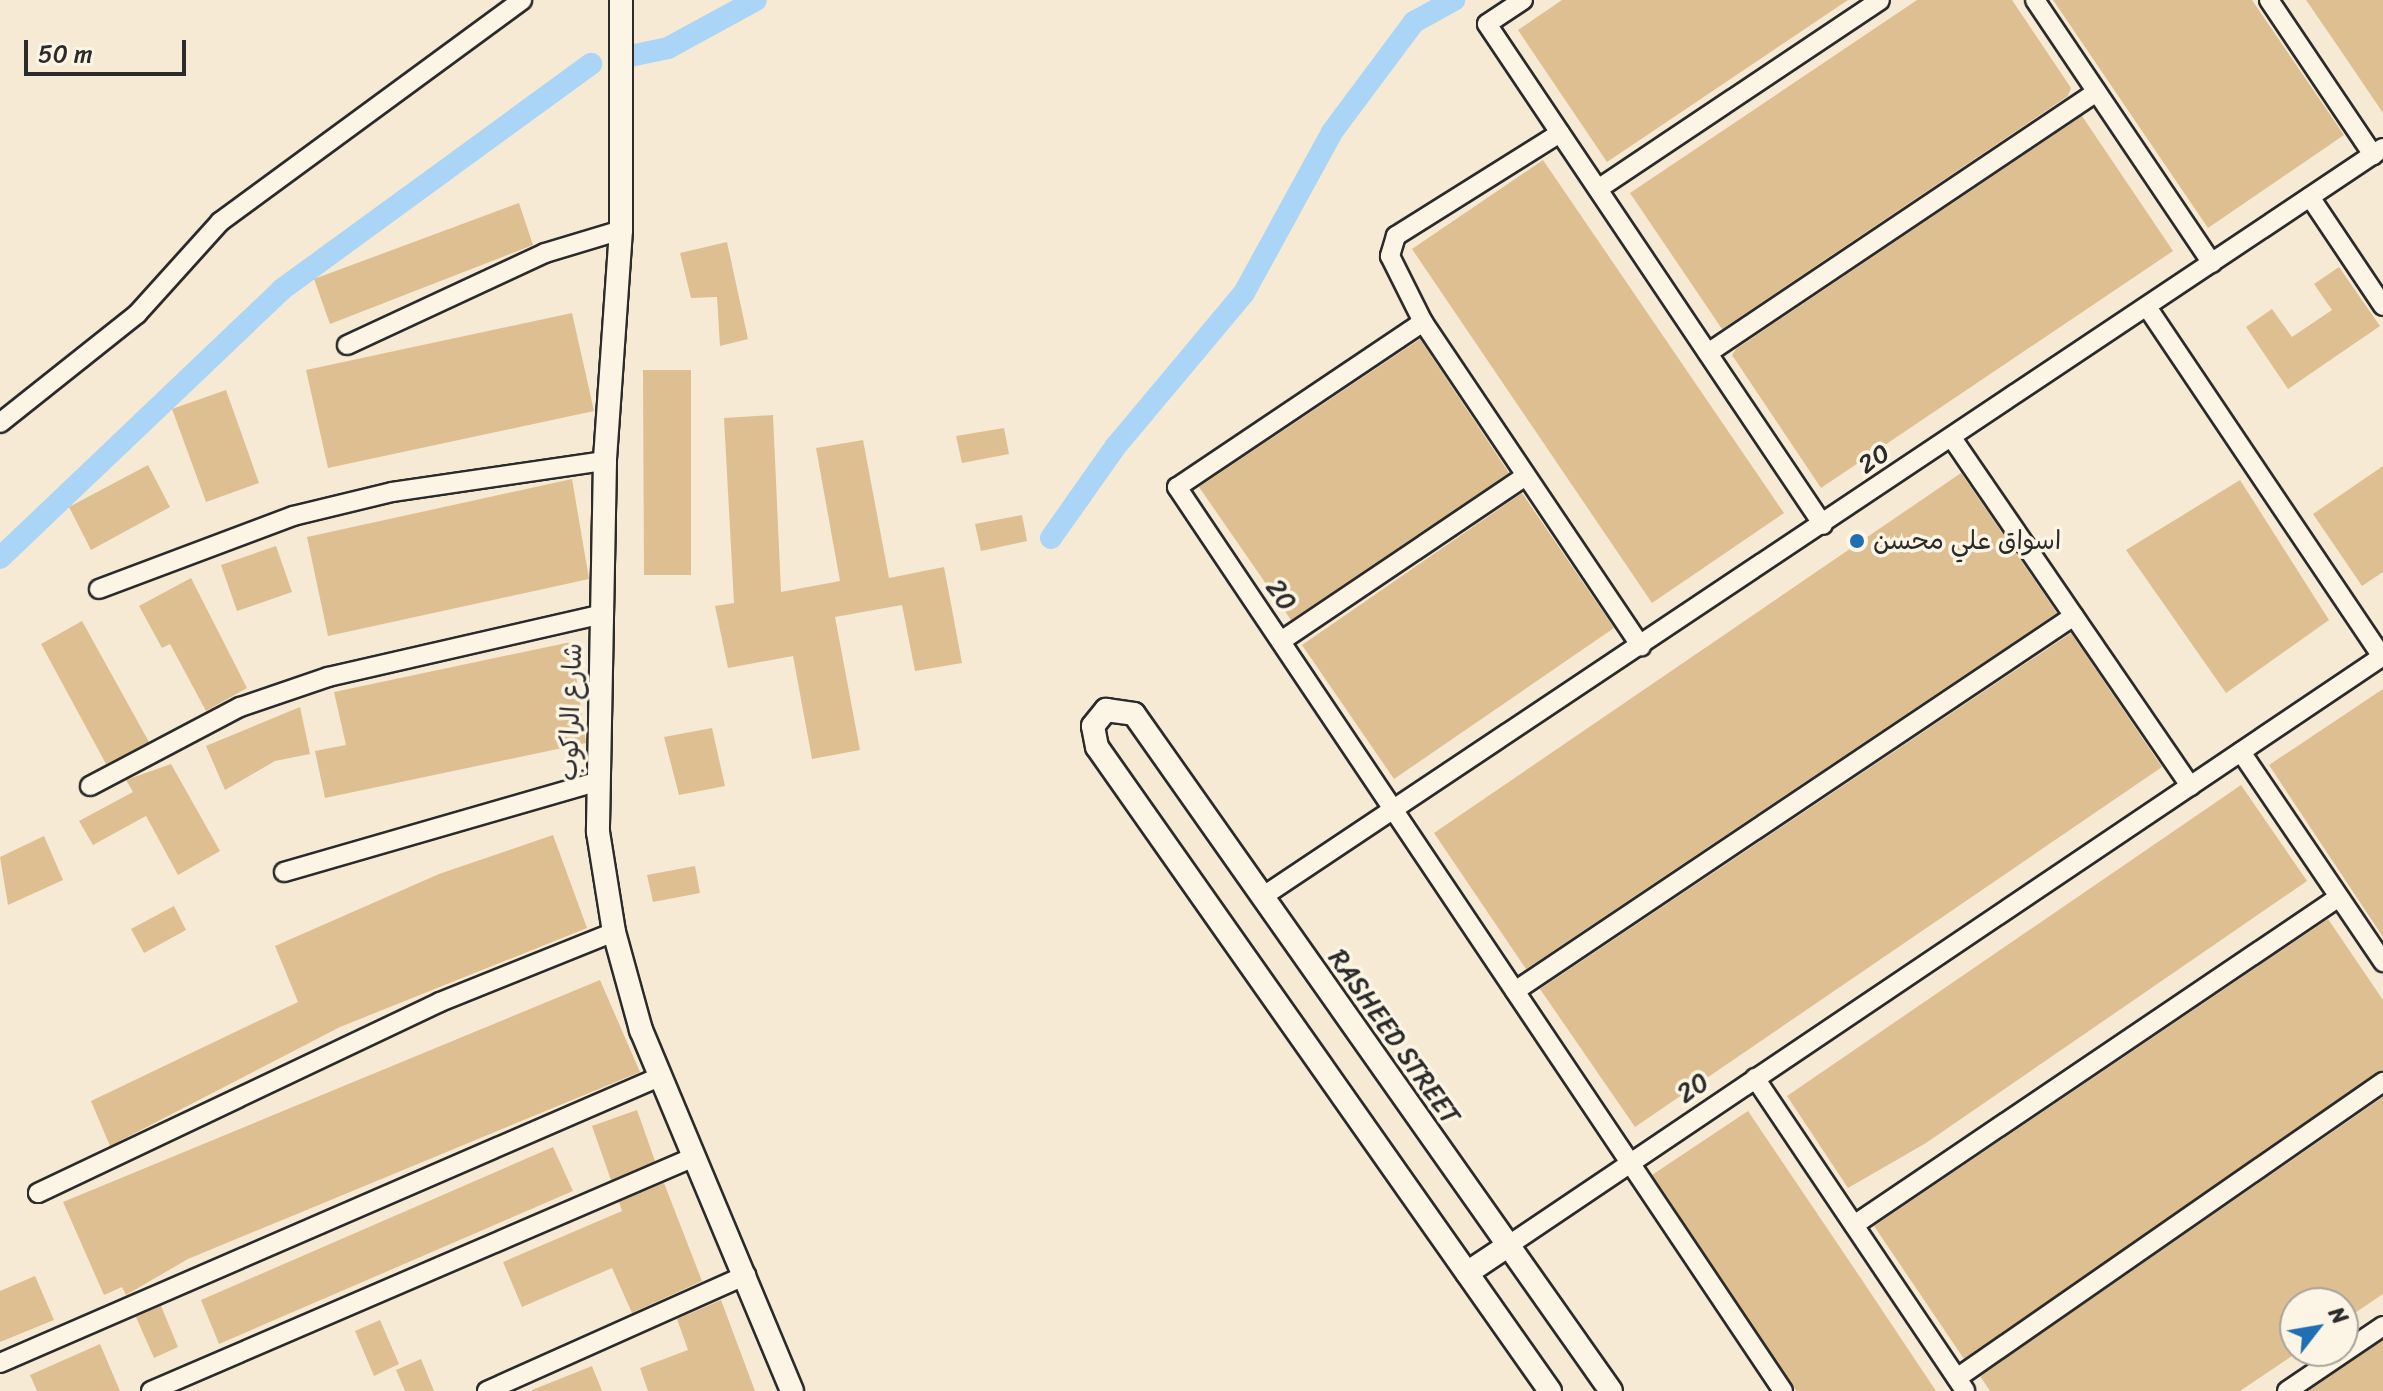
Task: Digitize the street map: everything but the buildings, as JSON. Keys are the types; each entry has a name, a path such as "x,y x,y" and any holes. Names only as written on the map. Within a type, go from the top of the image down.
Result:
{"street":[{"path":"0,423 137,314 220,222 522,0"},
{"name":"شارع الراكوب","path":"621,0 621,230 605,461 596,782 614,932 659,1077 746,1275 792,1391"},
{"path":"1523,0 1487,24 1823,525"},
{"path":"1598,189 1880,0"},
{"path":"2035,0 2212,263"},
{"path":"2269,0 2378,152"},
{"path":"1708,353 2096,92"},
{"path":"1560,133 1396,236 1390,256 1396,277 1423,322 1641,647"},
{"name":"20","path":"1395,812 2378,152"},
{"path":"2310,197 2383,306"},
{"path":"347,345 545,253 621,230"},
{"path":"2147,307 2382,656"},
{"name":"20","path":"1423,322 1177,487 1783,1391"},
{"path":"1952,438 2190,786"},
{"path":"99,589 293,516 392,492 605,461"},
{"path":"1281,641 1526,476"},
{"path":"90,786 240,707 328,677 602,614"},
{"path":"1515,991 2074,616"},
{"name":"20","path":"1629,1162 2382,656"},
{"name":"RASHEED STREET","path":"1467,1273 1097,747 1093,726 1100,714 1121,707 1134,714 1506,1247 1611,1391"},
{"path":"2241,752 2383,962"},
{"path":"284,872 596,782"},
{"path":"1262,897 1395,812"},
{"path":"1854,1225 2339,897"},
{"path":"38,1193 440,1002 614,932"},
{"path":"0,1363 659,1077"},
{"path":"1755,1078 1961,1385 2383,1082"},
{"path":"151,1391 694,1157"},
{"path":"1550,1391 1467,1273 1629,1162"},
{"path":"487,1391 746,1275"},
{"path":"2287,1391 2383,1326"}],"waterway":[{"path":"630,56 668,48 756,0"},
{"path":"1051,538 1116,446 1244,293 1332,132 1414,22 1454,0"},
{"path":"0,558 281,290 591,64"}],"place":[{"name":"اسواق علي محسن","path":"1857,541"}]}
